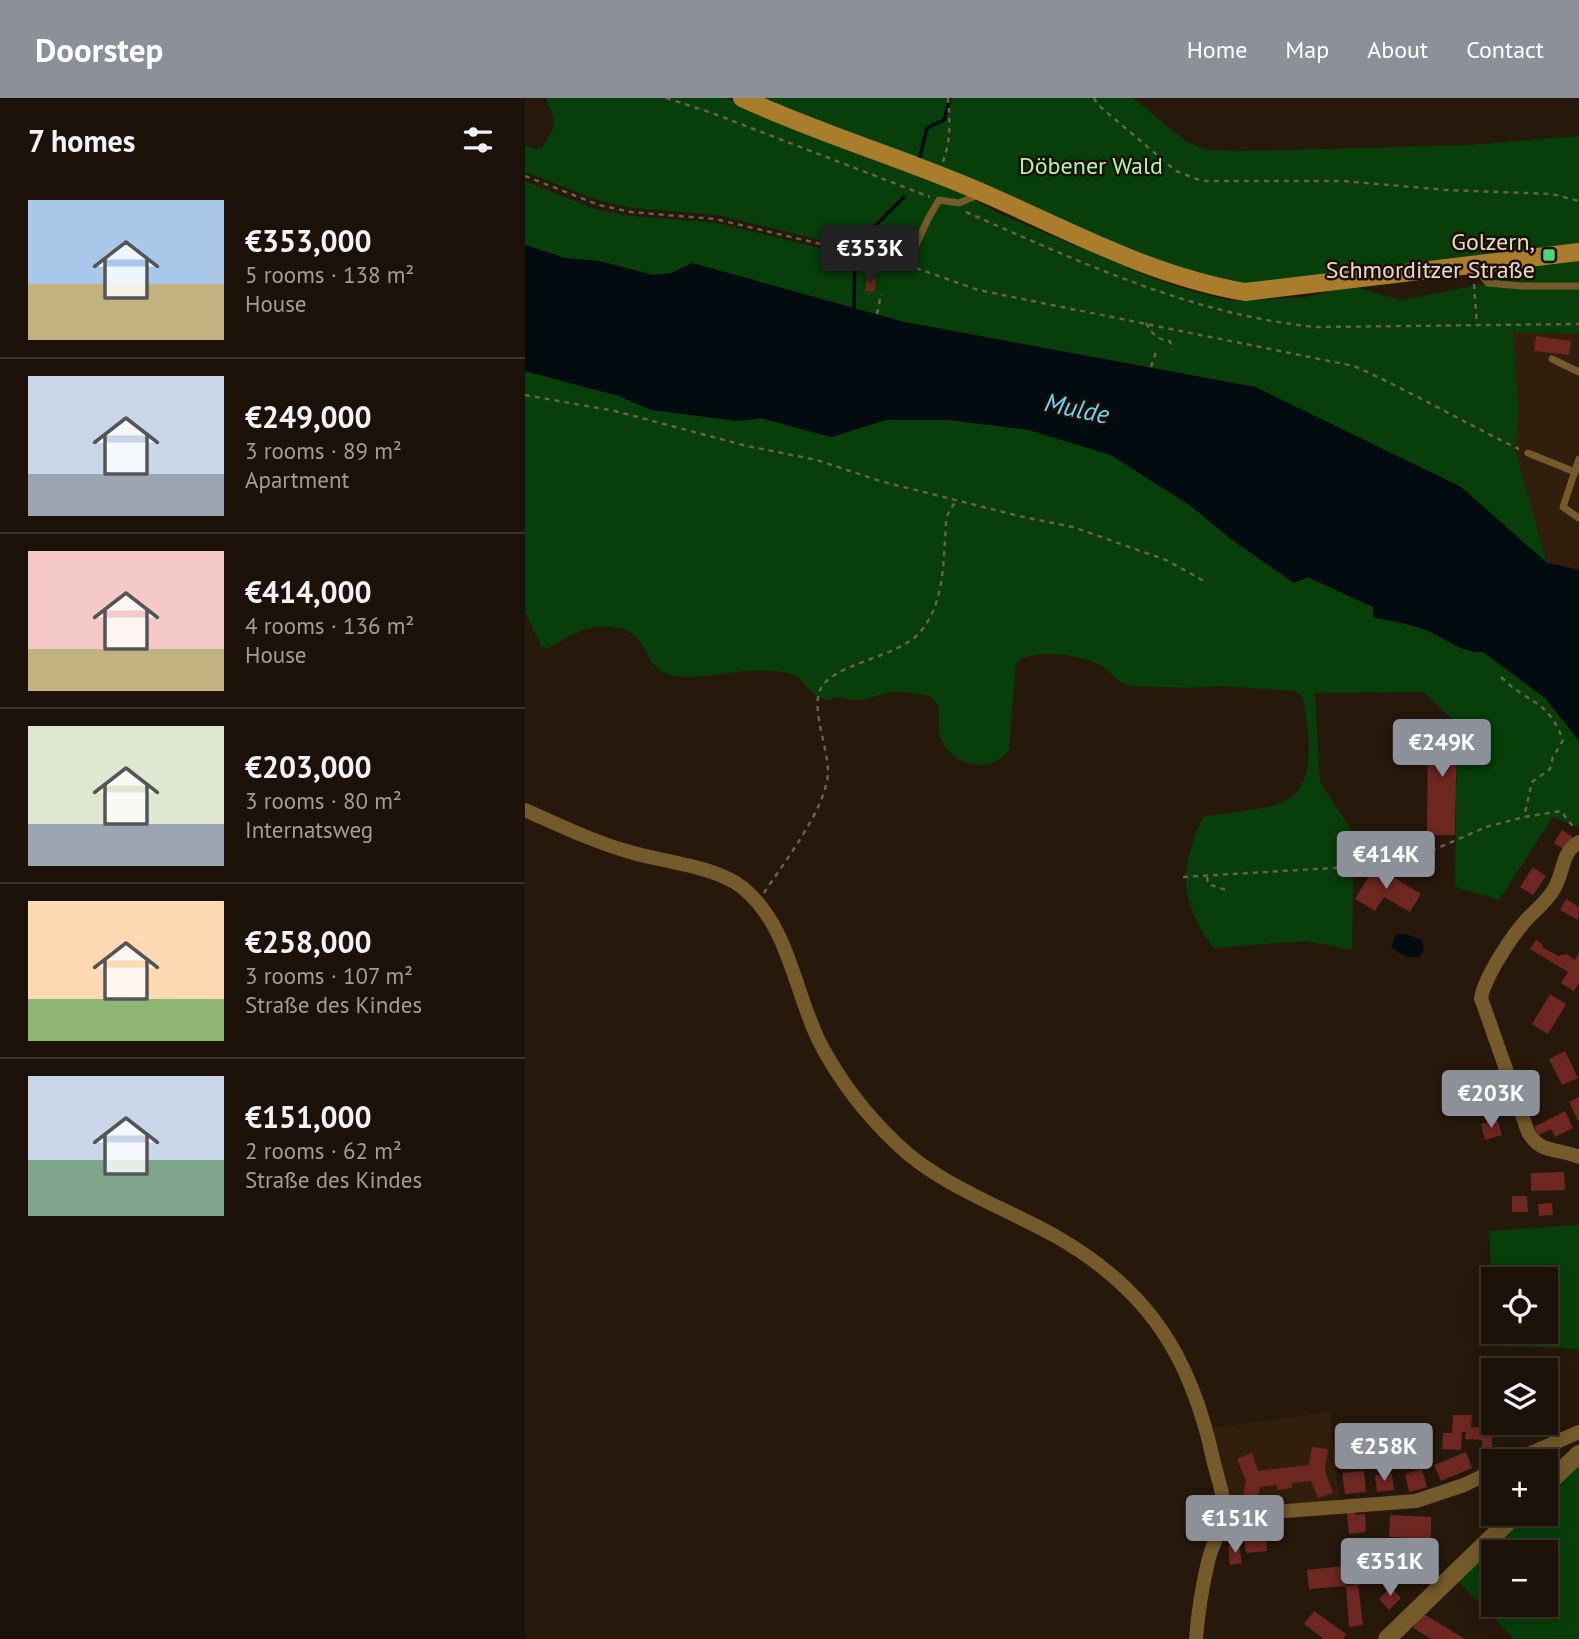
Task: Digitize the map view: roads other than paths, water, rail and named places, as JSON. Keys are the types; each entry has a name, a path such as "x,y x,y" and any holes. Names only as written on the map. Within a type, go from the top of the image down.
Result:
{"main road":[{"path":"742,98 982,193 1111,253 1213,286 1245,292 1579,252"}],"street":[{"path":"525,810 605,844 717,875 740,886 758,902 775,924 820,1041 846,1086 898,1146 932,1171 1059,1238 1099,1265 1139,1301 1160,1325 1177,1353 1201,1413 1222,1493 1223,1516 1208,1562 1196,1639"},
{"path":"1579,842 1572,846 1566,855 1555,888 1528,918 1498,962 1483,988 1481,998 1528,1132 1535,1144 1546,1149 1564,1150 1579,1157"},
{"path":"1546,1449 1579,1432"},
{"path":"1558,1474 1579,1454"},
{"path":"1223,1516 1416,1501 1481,1477"},
{"path":"1387,1639 1504,1526"}],"lane":[{"path":"907,264 939,200 959,203 982,193"},
{"path":"1473,264 1488,283 1579,286"},
{"path":"1552,359 1579,372"},
{"path":"1528,453 1574,472"},
{"path":"1579,459 1563,507 1579,518"}],"water":[{"name":"Mulde","path":"525,245 565,258 599,261 653,275 672,273 692,263 904,322 1255,387 1461,487 1547,563 1579,570 1579,741 1545,698 1483,652 1461,648 1421,628 1373,617 1373,607 1308,577 1294,583 1231,539 1191,506 1111,455 1029,430 950,420 886,420 831,437 761,418 738,421 651,410 619,396 525,371"},
{"path":"1397,934 1422,940 1424,950 1419,957 1404,955 1391,946"}],"waterway":[{"path":"920,157 927,128 944,120 950,98"},
{"path":"854,311 855,246 904,197"}],"place":[{"name":"Golzern, Schmorditzer Straße","path":"1549,255"}],"park label":[{"name":"Döbener Wald","path":"1091,165"}]}
